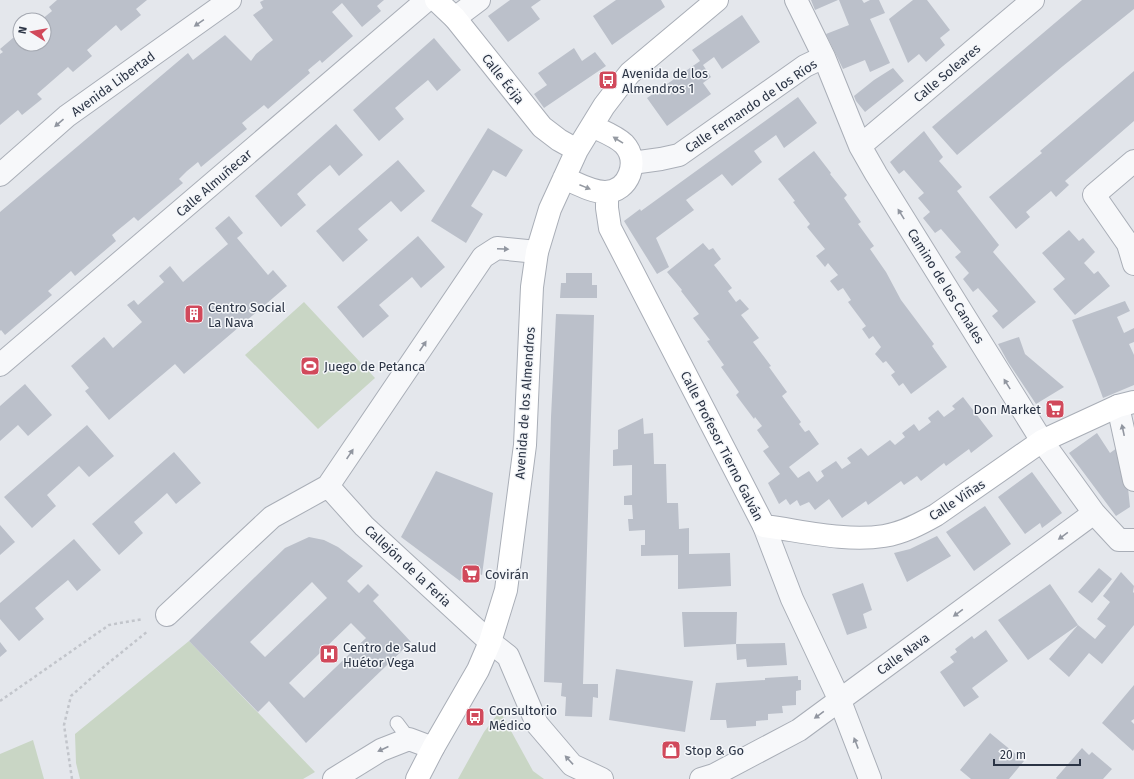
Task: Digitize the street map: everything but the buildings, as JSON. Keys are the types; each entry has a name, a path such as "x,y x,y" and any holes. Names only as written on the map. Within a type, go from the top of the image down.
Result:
{"street":[{"name":"Avenida Libertad","path":"0,175 67,116 230,0"},
{"name":"Calle Almuñecar","path":"0,365 427,0"},
{"name":"Calle Écija","path":"436,0 455,18 542,127 577,150"},
{"path":"455,18 479,0"},
{"path":"592,126 624,144 631,156 632,164 627,181 618,189 607,192 595,191 564,178 577,150 604,106 630,73 717,0"},
{"name":"Camino de los Canales","path":"796,0 824,57 860,146 1042,441 1094,513 1120,540 1134,540"},
{"name":"Calle Soleares","path":"860,146 1033,0"},
{"name":"Calle Fernando de los Ríos","path":"632,164 679,155 805,66 824,57"},
{"path":"1134,161 1094,195 1128,244 1134,264"},
{"name":"Avenida de los Almendros","path":"417,779 478,670 490,642 506,590 525,445 532,287 537,252 550,209 564,178"},
{"name":"Calle Profesor Tierno Galván","path":"607,192 607,208 610,228 764,526 792,598 840,701 870,779"},
{"path":"167,615 272,517 328,486 483,257 497,248 537,252"},
{"path":"1126,404 1134,480"},
{"name":"Calle Viñas","path":"764,526 846,537 884,536 903,531 936,515 1042,441 1126,404"},
{"name":"Callejón de la Feria","path":"328,486 364,526 490,642"},
{"name":"Calle Nava","path":"701,779 714,775 799,730 1094,513"},
{"path":"490,642 508,656 537,724 572,765 602,779"},
{"path":"334,779 381,750 403,731 433,748"}],"path":[{"path":"0,700 109,625 167,615"},
{"path":"72,779 64,725 71,696 167,615"}],"green space":[{"name":"Juego de Petanca","path":"304,302 375,378 318,429 245,355"},
{"path":"189,641 315,772 303,779 80,779 76,763 75,734"},
{"path":"500,711 533,771 544,779 458,779 484,732"},
{"path":"33,740 44,779 0,779 0,754"}],"place":[{"name":"Avenida de los Almendros 1","path":"608,80"},
{"name":"Centro Social La Nava","path":"194,314"},
{"name":"Juego de Petanca","path":"310,366"},
{"name":"Don Market","path":"1055,409"},
{"name":"Covirán","path":"471,574"},
{"name":"Centro de Salud Huétor Vega","path":"329,654"},
{"name":"Consultorio Médico","path":"475,717"},
{"name":"Stop & Go","path":"671,750"}]}
